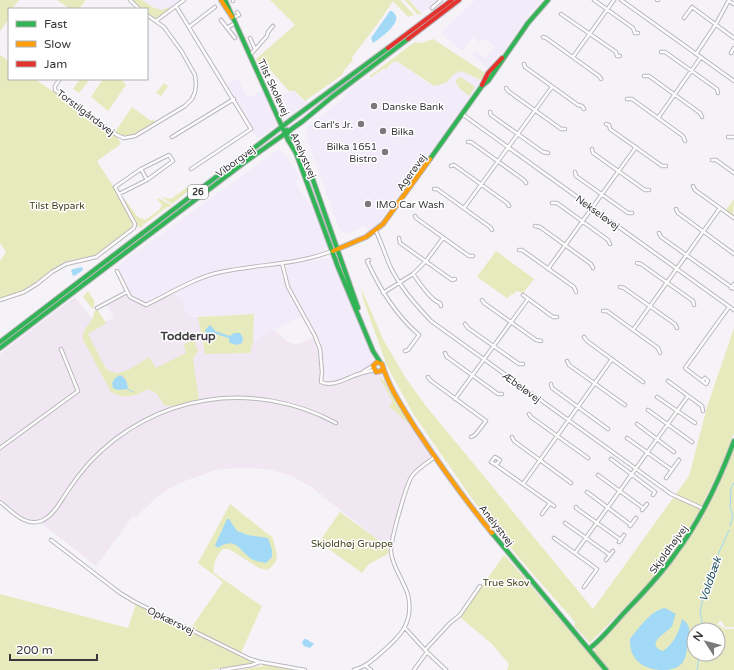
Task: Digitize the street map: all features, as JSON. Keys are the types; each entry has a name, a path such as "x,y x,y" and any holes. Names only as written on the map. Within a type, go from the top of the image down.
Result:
{"street":[{"path":"130,0 138,8"},
{"path":"148,16 156,21 184,0"},
{"name":"Tilst Skolevej","path":"221,0 233,18"},
{"name":"Tilst Skolevej","path":"225,0 283,126"},
{"path":"432,8 437,1 441,0"},
{"name":"Viborgvej","path":"0,342 283,126 452,0"},
{"name":"Viborgvej","path":"0,348 245,162 287,133 332,96 459,0"},
{"name":"Agerøvej","path":"333,251 376,231 383,224 482,86 488,81 505,54 548,0"},
{"path":"594,0 633,28 635,33 638,33"},
{"path":"573,57 614,0"},
{"path":"621,0 626,1 734,81"},
{"path":"696,54 716,24 729,0 734,4"},
{"path":"176,6 251,128 192,169"},
{"path":"189,27 215,7"},
{"path":"684,18 692,7 734,38"},
{"path":"233,18 239,15 237,12"},
{"path":"561,14 616,52 617,56 620,56"},
{"path":"221,20 235,38"},
{"name":"Torstilgårdsvej","path":"59,80 54,88 61,95 120,137 129,138 135,136 185,106 192,99 196,88 195,75 182,52 168,32 156,21"},
{"path":"227,28 235,23"},
{"name":"Tilst Skolevej","path":"250,55 267,36 268,32 273,26"},
{"name":"Tilst Skolevej","path":"250,38 254,50"},
{"path":"543,38 546,38 573,57 599,76 601,80"},
{"path":"731,53 734,48"},
{"path":"661,52 665,52 692,71 717,89 718,93"},
{"path":"658,118 701,58"},
{"path":"524,64 525,67 578,105 582,106 584,109"},
{"path":"644,76 649,76 700,113 702,117"},
{"path":"464,208 552,87"},
{"path":"506,88 535,111 561,129 565,129"},
{"path":"172,138 234,99"},
{"path":"627,99 632,99 683,136 685,140"},
{"path":"490,112 491,115 543,152 548,153"},
{"name":"Nekseløvej","path":"462,114 734,310"},
{"path":"606,124 609,125 610,129 662,166 666,166"},
{"name":"Anelystvej","path":"283,126 296,153 333,251 363,324"},
{"name":"Anelystvej","path":"287,133 294,139 306,164 323,207 373,352 375,368 388,380"},
{"path":"728,136 734,137"},
{"path":"468,142 471,142 498,161 526,183"},
{"path":"548,269 636,147"},
{"path":"592,148 593,152 645,190 649,190"},
{"path":"0,300 24,292 66,264 96,257 134,228 135,224 115,187 141,169 169,155 173,161 147,180 119,194"},
{"path":"712,160 716,160 734,173"},
{"path":"451,166 454,165 507,203 509,206"},
{"path":"141,169 147,180"},
{"path":"575,172 576,176 602,195 628,213 632,213"},
{"path":"693,186 695,190 734,218"},
{"path":"434,189 437,189 464,208 492,230"},
{"path":"552,203 557,203 608,240 610,244"},
{"path":"633,330 720,208"},
{"path":"676,209 678,213 734,254"},
{"path":"415,216 469,256 473,256"},
{"path":"535,226 540,227 566,245 591,264 593,268"},
{"name":"Æbeløvej","path":"376,231 390,266 400,283 414,303 431,320 671,494 704,509"},
{"path":"659,233 661,237 686,256 733,288 734,284"},
{"path":"399,238 400,243 452,280 456,279"},
{"path":"383,293 413,274 426,261 443,238"},
{"path":"519,250 522,250 574,288 576,292"},
{"path":"117,270 131,298 146,305 213,274 304,260 333,251"},
{"path":"368,260 367,261 383,293 403,319 419,335 408,350 405,351"},
{"path":"282,263 288,287 315,336 320,349 322,372 321,382 325,384 334,384 375,368 381,371 383,368"},
{"path":"637,263 641,264 667,282 692,301 694,305"},
{"path":"413,274 429,295 440,303 441,306"},
{"path":"620,287 624,288 650,306 675,324 677,328"},
{"path":"97,308 127,292"},
{"path":"523,295 553,317 558,317"},
{"path":"455,399 528,299"},
{"path":"482,300 510,322 536,340 541,341"},
{"path":"702,381 685,368 729,307"},
{"path":"603,311 607,311 658,348 660,352"},
{"path":"466,324 468,328 493,346 519,364 523,364"},
{"path":"584,336 587,341 643,382"},
{"path":"0,448 78,391 61,349"},
{"name":"Anelystvej","path":"373,352 382,364 388,380 410,418 435,457 512,558 606,670"},
{"path":"445,353 446,357 498,394 502,394"},
{"path":"523,484 612,359"},
{"path":"567,361 570,365 625,405"},
{"path":"375,368 377,362 380,363"},
{"path":"428,377 455,399 486,421 475,435 471,437"},
{"path":"668,382 702,406 703,411"},
{"path":"551,384 552,388 608,429"},
{"path":"575,553 688,396"},
{"path":"657,397 695,423"},
{"path":"0,502 24,520 35,523 42,521 52,514 83,470 109,444 128,430 146,420 188,404 206,400 229,398 264,399 283,402 310,410 336,423"},
{"path":"648,410 692,442"},
{"path":"529,414 556,436 588,458"},
{"path":"637,424 674,452"},
{"path":"512,437 514,441 571,482"},
{"path":"627,438 672,470"},
{"name":"Skjoldhøjvej","path":"589,649 664,570 693,528 704,509 734,441"},
{"path":"354,670 366,666 397,639 405,628 409,615 408,595 392,557 391,545 410,480 420,468 435,457"},
{"path":"611,459 655,492 653,494"},
{"path":"666,478 679,460"},
{"path":"496,465 554,506"},
{"path":"598,475 643,509 647,504"},
{"path":"587,492 631,526 636,518"},
{"path":"542,514 550,503"},
{"path":"576,507 620,541 624,536"},
{"path":"565,523 610,555"},
{"path":"554,538 597,569 584,587"},
{"name":"Opkærsvej","path":"51,540 120,593 135,602 243,656 260,662 305,670"},
{"path":"606,560 613,550"},
{"path":"414,670 426,651 450,623 460,615 480,586"},
{"path":"405,628 446,670"},
{"path":"222,670 252,665 260,662"},
{"path":"366,666 371,670"}],"shaded area":[{"path":"142,0 181,0 166,11 154,8"},
{"path":"410,0 439,0 421,14"},
{"path":"475,0 542,0 529,15 502,54 497,54 498,55 487,68 472,54 475,51 485,58 495,47 485,38 480,43 473,37 462,51 441,33"},
{"path":"394,61 398,62 431,85 448,81 454,74 461,71 481,80 471,97 373,230 367,233 368,229 363,226 350,233 343,233 339,229 306,136 307,127 341,100 350,89 365,78 369,79 384,68 387,69"},
{"path":"237,78 248,98 263,90 277,124 258,139 228,85"},
{"path":"294,90 304,101 309,101 284,118 274,99"},
{"path":"279,149 292,164 300,179 295,183 310,205 316,207 328,244 327,247 318,254 310,256 307,255 300,258 213,272 146,303 131,296 117,266"},
{"path":"330,257 332,258 338,271 353,310 356,311 371,350 373,360 372,366 367,369 331,383 325,382 323,379 323,360 321,349 316,335 292,291 286,268 288,265"},
{"path":"279,266 282,269 289,294 302,316 253,341 253,314 189,317 176,293 174,293 215,275"},
{"path":"174,293 180,298 189,317 198,317 205,354 251,345 253,341 274,330 288,342 295,344 301,343 313,337 318,350 320,362 319,384 331,386 369,372 374,372 382,376 430,452 429,458 414,471 409,478 389,548 310,486 291,476 270,470 235,468 216,470 170,488 156,498 136,517 133,516 96,566 41,523 24,517 0,499 0,354 75,297 90,316 100,324 114,318 107,305 125,295 143,306 146,306"}],"green space":[{"path":"0,0 19,0 13,8 8,8 8,20 0,31"},
{"path":"57,0 86,0 80,8 69,8"},
{"path":"134,0 142,0 154,8 163,10 168,7 170,9 156,19 148,14 148,8 140,8 133,2"},
{"path":"270,0 400,0 414,15 408,17 393,1 352,57 353,60 342,75 305,101 295,91 289,91 264,63 259,65 256,59 295,25"},
{"path":"405,0 409,0 422,15 417,14"},
{"path":"433,39 485,73 481,80 461,71 454,74 446,83 434,86 398,62 393,62 386,69 384,68 369,79 371,75 412,44 416,42 422,43"},
{"name":"Tilst Bypark","path":"0,55 8,60 8,80 36,80 118,138 121,144 97,161 133,222 130,230 96,255 61,264 23,291 0,298 0,261 6,252 0,243"},
{"path":"461,77 475,87 469,96 458,87 459,86 455,82"},
{"path":"79,80 89,80 79,93 73,89"},
{"path":"102,80 121,80 126,85 108,111 91,97"},
{"path":"164,83 168,86 161,96 156,93"},
{"path":"132,107 151,121 153,119 155,122 131,136 121,135 115,132"},
{"path":"190,185 192,188 172,204 161,197 171,199"},
{"path":"123,197 138,217 145,220 159,210 162,205 157,199 158,198 171,205 171,207 167,207 143,225 142,228 138,227"},
{"path":"734,199 733,215 732,215 726,210"},
{"path":"496,251 534,279 523,293 517,291 507,298 477,277"},
{"path":"361,288 383,339 405,377 426,406 593,609 689,476 707,407 734,328 734,433 721,466 701,508 666,563 653,579 590,643 574,626 575,622 519,558 473,500 414,415 387,366 363,299"},
{"path":"88,291 95,302 93,304 95,308 92,308 83,297"},
{"path":"97,309 106,323 88,334 105,367 115,373 127,370 149,357 156,368 186,353 184,344 194,340 198,351 193,359 199,399 174,406 164,405 157,394 148,389 139,394 130,396 121,396 111,392 83,340 84,331"},
{"path":"254,314 253,341 250,353 205,354 198,317"},
{"path":"381,378 385,382 410,425 389,406 393,402 380,379"},
{"path":"734,446 734,627 726,627 726,622 722,622 721,620 719,622 686,622 686,662 726,662 726,629 734,629 734,670 609,670 594,653 596,646 668,567 690,535 719,483"},
{"path":"230,504 273,538 277,556 275,563 267,570 259,568 229,549 223,549 216,560 214,573 262,606 241,653 191,628 223,582 198,563"},
{"name":"Skjoldhøj Gruppe","path":"340,512 388,547 388,554 369,564 362,573 319,542"},
{"name":"True Skov","path":"504,555 603,670 507,670 509,664 492,644 460,617"},
{"path":"0,594 128,628 136,604 254,662 253,664 209,670 0,670"},
{"path":"263,664 293,670 241,670 260,666 262,667"}],"water":[{"path":"390,11 392,11 396,16 395,23 388,31 373,43 371,38"},
{"path":"82,267 83,270 73,276 71,271 73,269"},
{"path":"210,325 215,331 230,336 234,333 240,333 243,338 242,343 239,345 234,344 229,342 229,338 213,333 211,335 205,332"},
{"path":"120,375 126,380 128,389 118,390 113,388 112,383 115,378"},
{"path":"227,519 229,519 237,531 248,535 268,538 272,550 272,557 266,563 256,561 235,544 230,543 218,548 215,545"},
{"path":"665,608 676,614 672,626 656,641 658,648 663,651 673,641 680,628 682,619 686,622 686,654 681,664 672,669 657,670 645,666 635,658 630,647 630,639 641,625 660,609"},
{"path":"304,639 314,644 310,648 304,646 302,643"}],"waterway":[{"path":"128,389 133,392"},
{"name":"Voldbæk","path":"730,526 733,515 730,508 731,488 734,483"},
{"name":"Voldbæk","path":"702,622 700,611 709,575 729,530"},
{"name":"Voldbæk","path":"697,670 698,662"}],"traffic: fast":[{"path":"225,0 288,140 296,153 338,267 373,351 380,362"},
{"path":"430,159 482,86 488,81 528,23 548,0"},
{"path":"0,348 245,162 303,121 408,39"},
{"path":"0,342 292,119 388,48"},
{"path":"287,130 299,147 313,180 358,308"},
{"path":"589,649 603,637 650,585 684,541 709,500 734,441"},
{"path":"492,533 606,670"}],"traffic: slow":[{"path":"221,0 232,17"},
{"path":"333,251 366,237 383,224 430,159"},
{"path":"383,368 381,371 376,372 373,366 377,362 382,364 392,390 401,406 434,456 492,533"}],"traffic: jam":[{"path":"388,48 452,0"},
{"path":"408,39 459,0"},
{"path":"482,85 488,73 502,58"}],"place":[{"name":"Danske Bank","path":"374,106"},
{"name":"Carl's Jr.","path":"361,124"},
{"name":"Bilka","path":"383,131"},
{"name":"Bilka 1651 Bistro","path":"385,152"},
{"name":"IMO Car Wash","path":"368,204"}],"district":[{"name":"Todderup","path":"188,336"}]}
